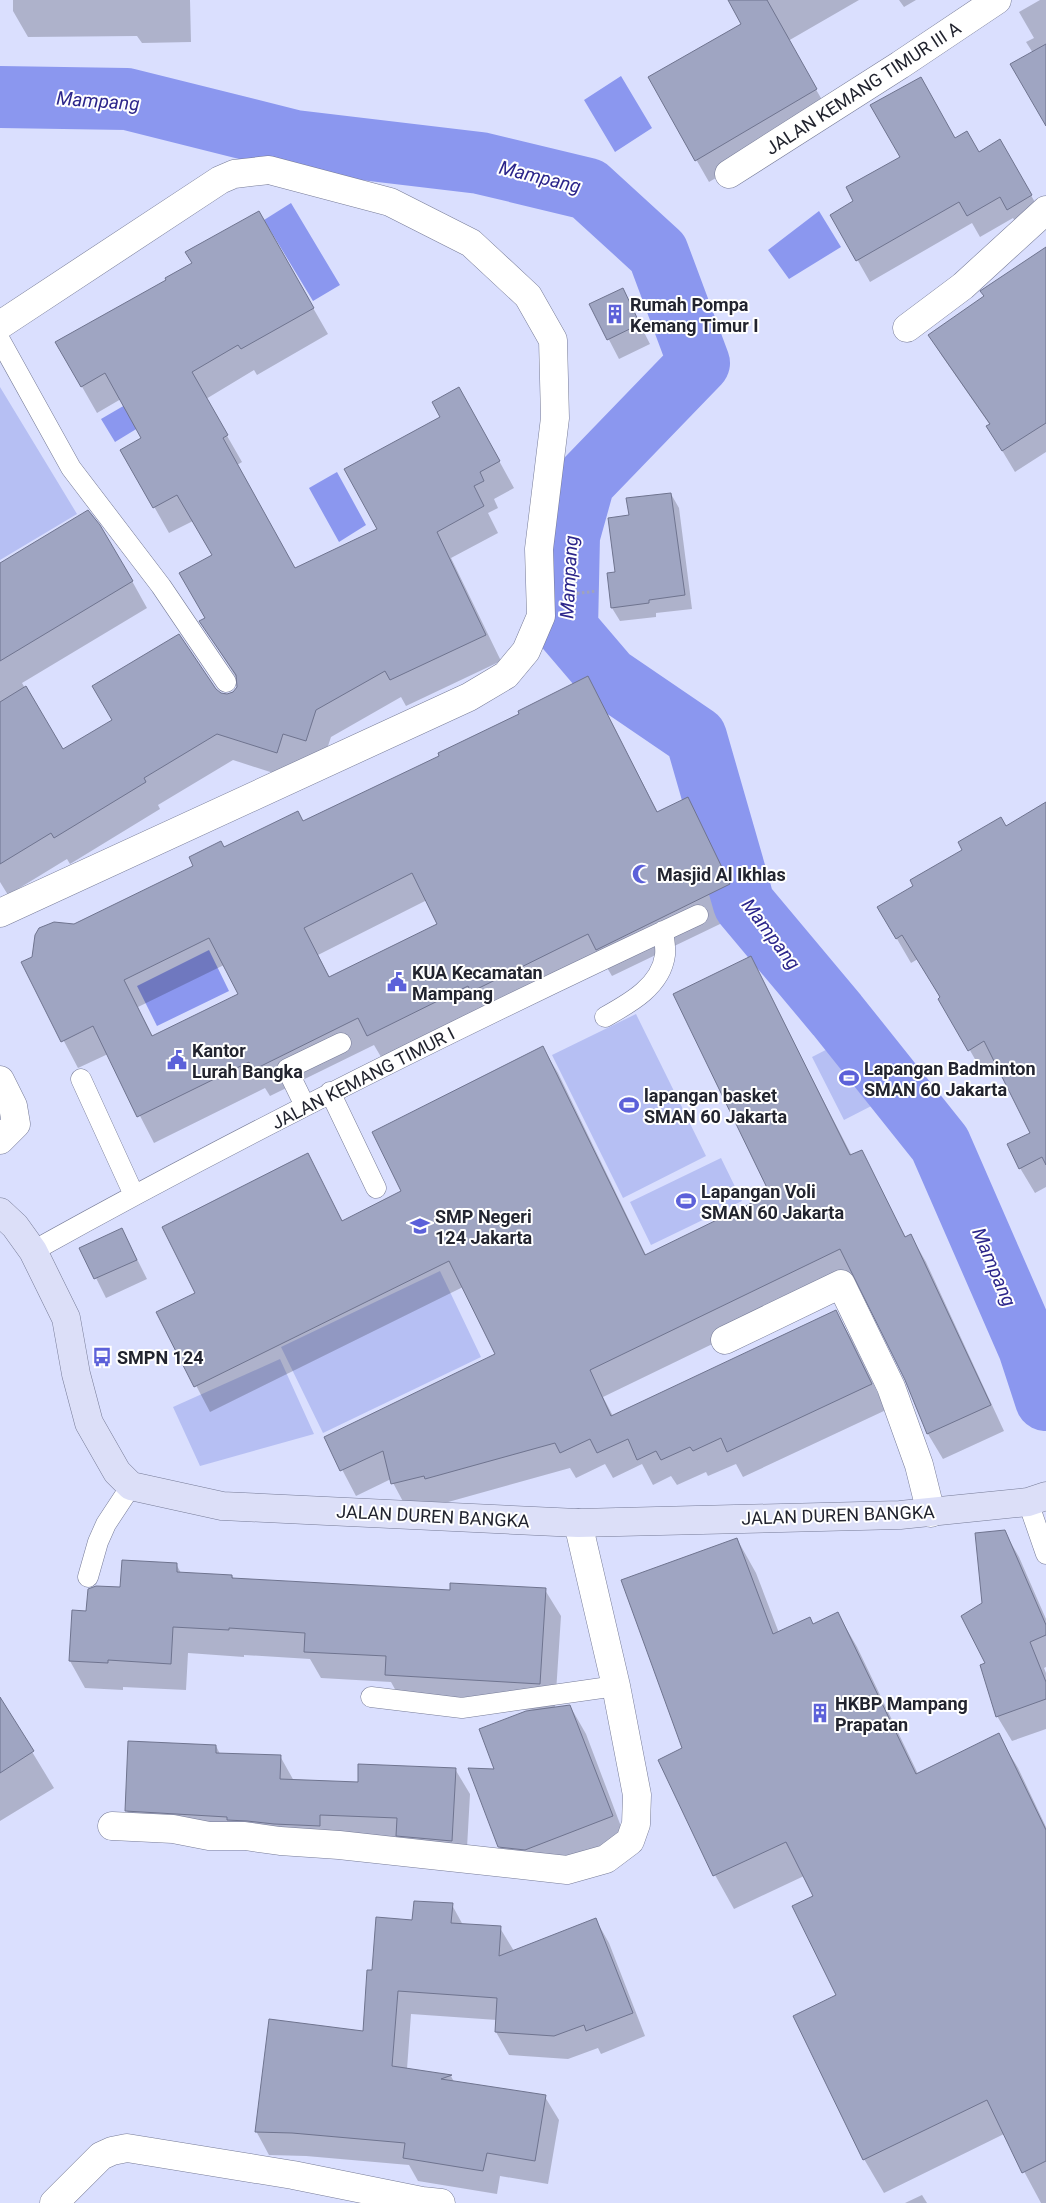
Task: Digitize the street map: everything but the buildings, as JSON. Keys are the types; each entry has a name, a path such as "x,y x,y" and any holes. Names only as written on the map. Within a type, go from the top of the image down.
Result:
{"street":[{"name":"JALAN KEMANG TIMUR III A","path":"729,174 900,65 997,0"},
{"path":"0,325 220,180 234,174 269,170 390,202 471,243 528,296 553,340 555,418 539,549 541,616 526,651 506,675 469,697 0,913"},
{"path":"907,328 963,286 1046,210"},
{"path":"0,1080 13,1106 16,1124 0,1140"},
{"path":"0,1212 14,1226 33,1251 66,1318 76,1374 89,1423 117,1472 131,1486"},
{"path":"725,1340 841,1284 891,1387 919,1465 931,1513"},
{"name":"JALAN DUREN BANGKA","path":"131,1486 222,1506 578,1523 931,1513 1039,1499"},
{"path":"112,1826 173,1829 209,1836 244,1836 280,1842 339,1845 568,1870 606,1859 630,1841 636,1824 637,1795 616,1686 578,1523"},
{"path":"54,2203 101,2156 112,2150 127,2148 293,2175 428,2202"}],"lane":[{"path":"0,340 71,468 160,586 226,682"},
{"name":"JALAN KEMANG TIMUR I","path":"33,1251 134,1195 330,1092 698,915"},
{"path":"605,1017 630,1004 649,987 661,970 665,954 664,932"},
{"path":"305,1106 286,1069 341,1043"},
{"path":"80,1079 134,1195"},
{"path":"330,1092 376,1188"},
{"path":"88,1576 98,1542 106,1524 131,1486"},
{"path":"1039,1499 1046,1554"},
{"path":"371,1697 462,1708 616,1686"}],"shaded area":[{"path":"0,387 77,514 0,560"},
{"name":"lapangan basket SMAN 60 Jakarta","path":"636,1014 706,1156 623,1198 552,1055"},
{"name":"Lapangan Badminton SMAN 60 Jakarta","path":"853,1036 885,1099 844,1120 812,1057"},
{"name":"Lapangan Voli SMAN 60 Jakarta","path":"721,1158 742,1201 651,1245 630,1202"},
{"path":"440,1271 481,1357 323,1433 281,1347"},
{"path":"280,1359 314,1434 200,1466 173,1407"}],"water":[{"path":"621,76 652,128 615,152 584,100"},
{"path":"291,203 340,285 313,301 264,220"},
{"path":"819,211 841,247 789,279 768,250"},
{"path":"156,387 169,409 115,442 101,419"},
{"path":"337,472 366,525 339,542 309,488"},
{"path":"209,950 229,991 157,1026 137,986"}],"waterway":[{"name":"Mampang","path":"0,97 127,99 295,141 480,163 588,189 658,253 699,363 584,482 569,536 567,629 608,677 696,737 744,904 837,1015 940,1144 1029,1348 1046,1400"}],"place":[{"name":"Rumah Pompa Kemang Timur I","path":"615,314"},
{"name":"Masjid Al Ikhlas","path":"642,874"},
{"name":"KUA Kecamatan Mampang","path":"397,982"},
{"name":"Kantor Lurah Bangka","path":"177,1060"},
{"name":"Lapangan Badminton SMAN 60 Jakarta","path":"849,1078"},
{"name":"lapangan basket SMAN 60 Jakarta","path":"629,1105"},
{"name":"Lapangan Voli SMAN 60 Jakarta","path":"686,1201"},
{"name":"SMP Negeri 124 Jakarta","path":"420,1226"},
{"name":"SMPN 124","path":"102,1357"},
{"name":"HKBP Mampang Prapatan","path":"820,1713"}]}
